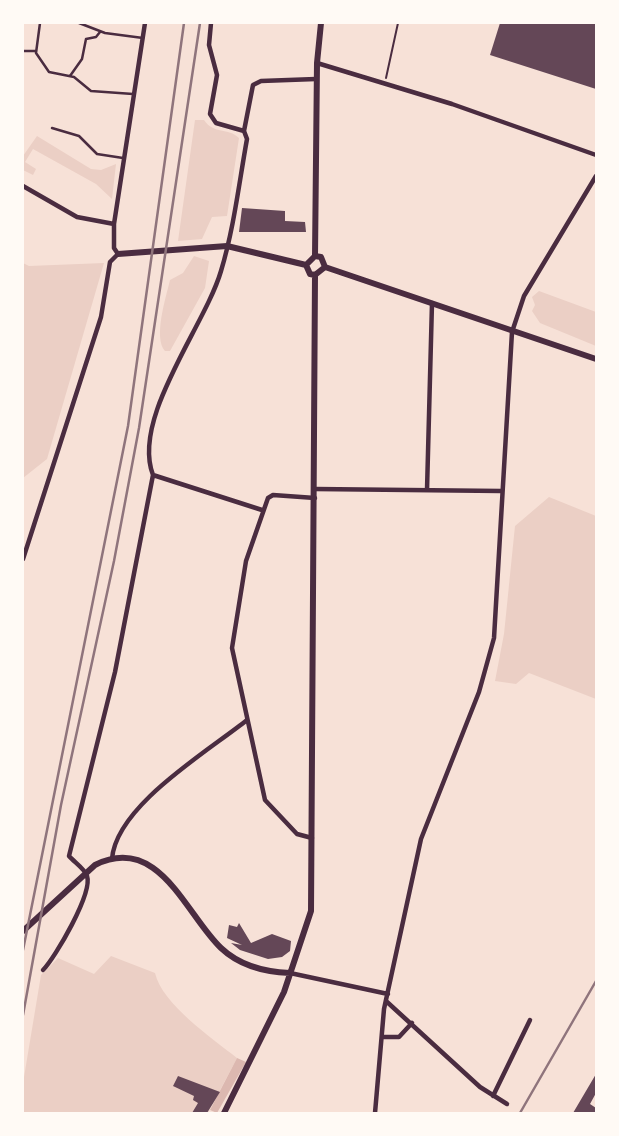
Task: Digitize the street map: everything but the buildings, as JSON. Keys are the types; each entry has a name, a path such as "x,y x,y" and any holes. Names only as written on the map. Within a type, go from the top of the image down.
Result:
{"street":[{"path":"118,254 114,248 114,224 145,23"},
{"path":"211,23 209,46 218,75 210,114 216,123 244,131"},
{"path":"306,265 315,256 316,79 321,23"},
{"path":"317,63 384,82 596,155"},
{"path":"43,970 57,954 85,896 88,878 69,856 115,672 153,475 148,453 158,411 180,354 208,304 227,246 247,139 244,131 253,85 261,81 316,79"},
{"path":"375,1113 386,1001 421,839 479,692 494,638 512,331 524,296 596,176"},
{"path":"23,186 77,217 114,224"},
{"path":"23,559 101,317 110,262 118,254 227,246 306,265 315,275 311,911 284,992 224,1113"},
{"path":"315,256 321,257 325,267 596,359"},
{"path":"315,275 325,267"},
{"path":"427,490 432,303"},
{"path":"153,475 262,510"},
{"path":"315,489 501,492"},
{"path":"313,838 297,834 265,800 232,648 246,561 262,510 273,495 315,498"},
{"path":"111,860 116,839 137,809 247,720"},
{"path":"23,931 95,865 111,860 134,860 159,871 221,948 236,959 272,972 290,973 388,994"},
{"path":"386,1001 473,1081 507,1104"},
{"path":"493,1096 530,1020"},
{"path":"382,1037 399,1037 412,1023"}],"lane":[{"path":"40,23 36,51 49,72 70,76 91,91 133,94"},
{"path":"79,23 101,32 143,38"},
{"path":"70,76 82,59 86,40 101,32"},
{"path":"23,51 36,51"},
{"path":"52,128 79,136 94,153 124,158"}],"path":[{"path":"384,82 398,23"}],"shaded area":[{"path":"195,120 204,120 212,128 239,138 227,216 212,217 202,239 178,241"},
{"path":"37,136 91,169 101,170 116,164 112,199 96,184 33,149 25,162 36,169 33,175 23,170 23,156"},
{"path":"194,256 209,261 205,288 170,351 165,351 160,327 170,280 183,273"},
{"path":"23,263 29,266 104,263 47,459 23,478"},
{"path":"539,291 596,312 596,346 540,323 532,311 535,305 532,297"},
{"path":"549,497 596,516 596,699 529,673 516,684 495,681 504,634 515,526"},
{"path":"111,956 155,973 167,997 177,1008 237,1058 208,1113 23,1113 23,1083 41,975 58,958 94,974"},
{"path":"237,1058 246,1062 217,1113 210,1110"}],"railway":[{"path":"23,950 128,426 184,23"},
{"path":"23,1015 61,805 114,561 139,428 200,23"},
{"path":"520,1113 596,981"}]}
